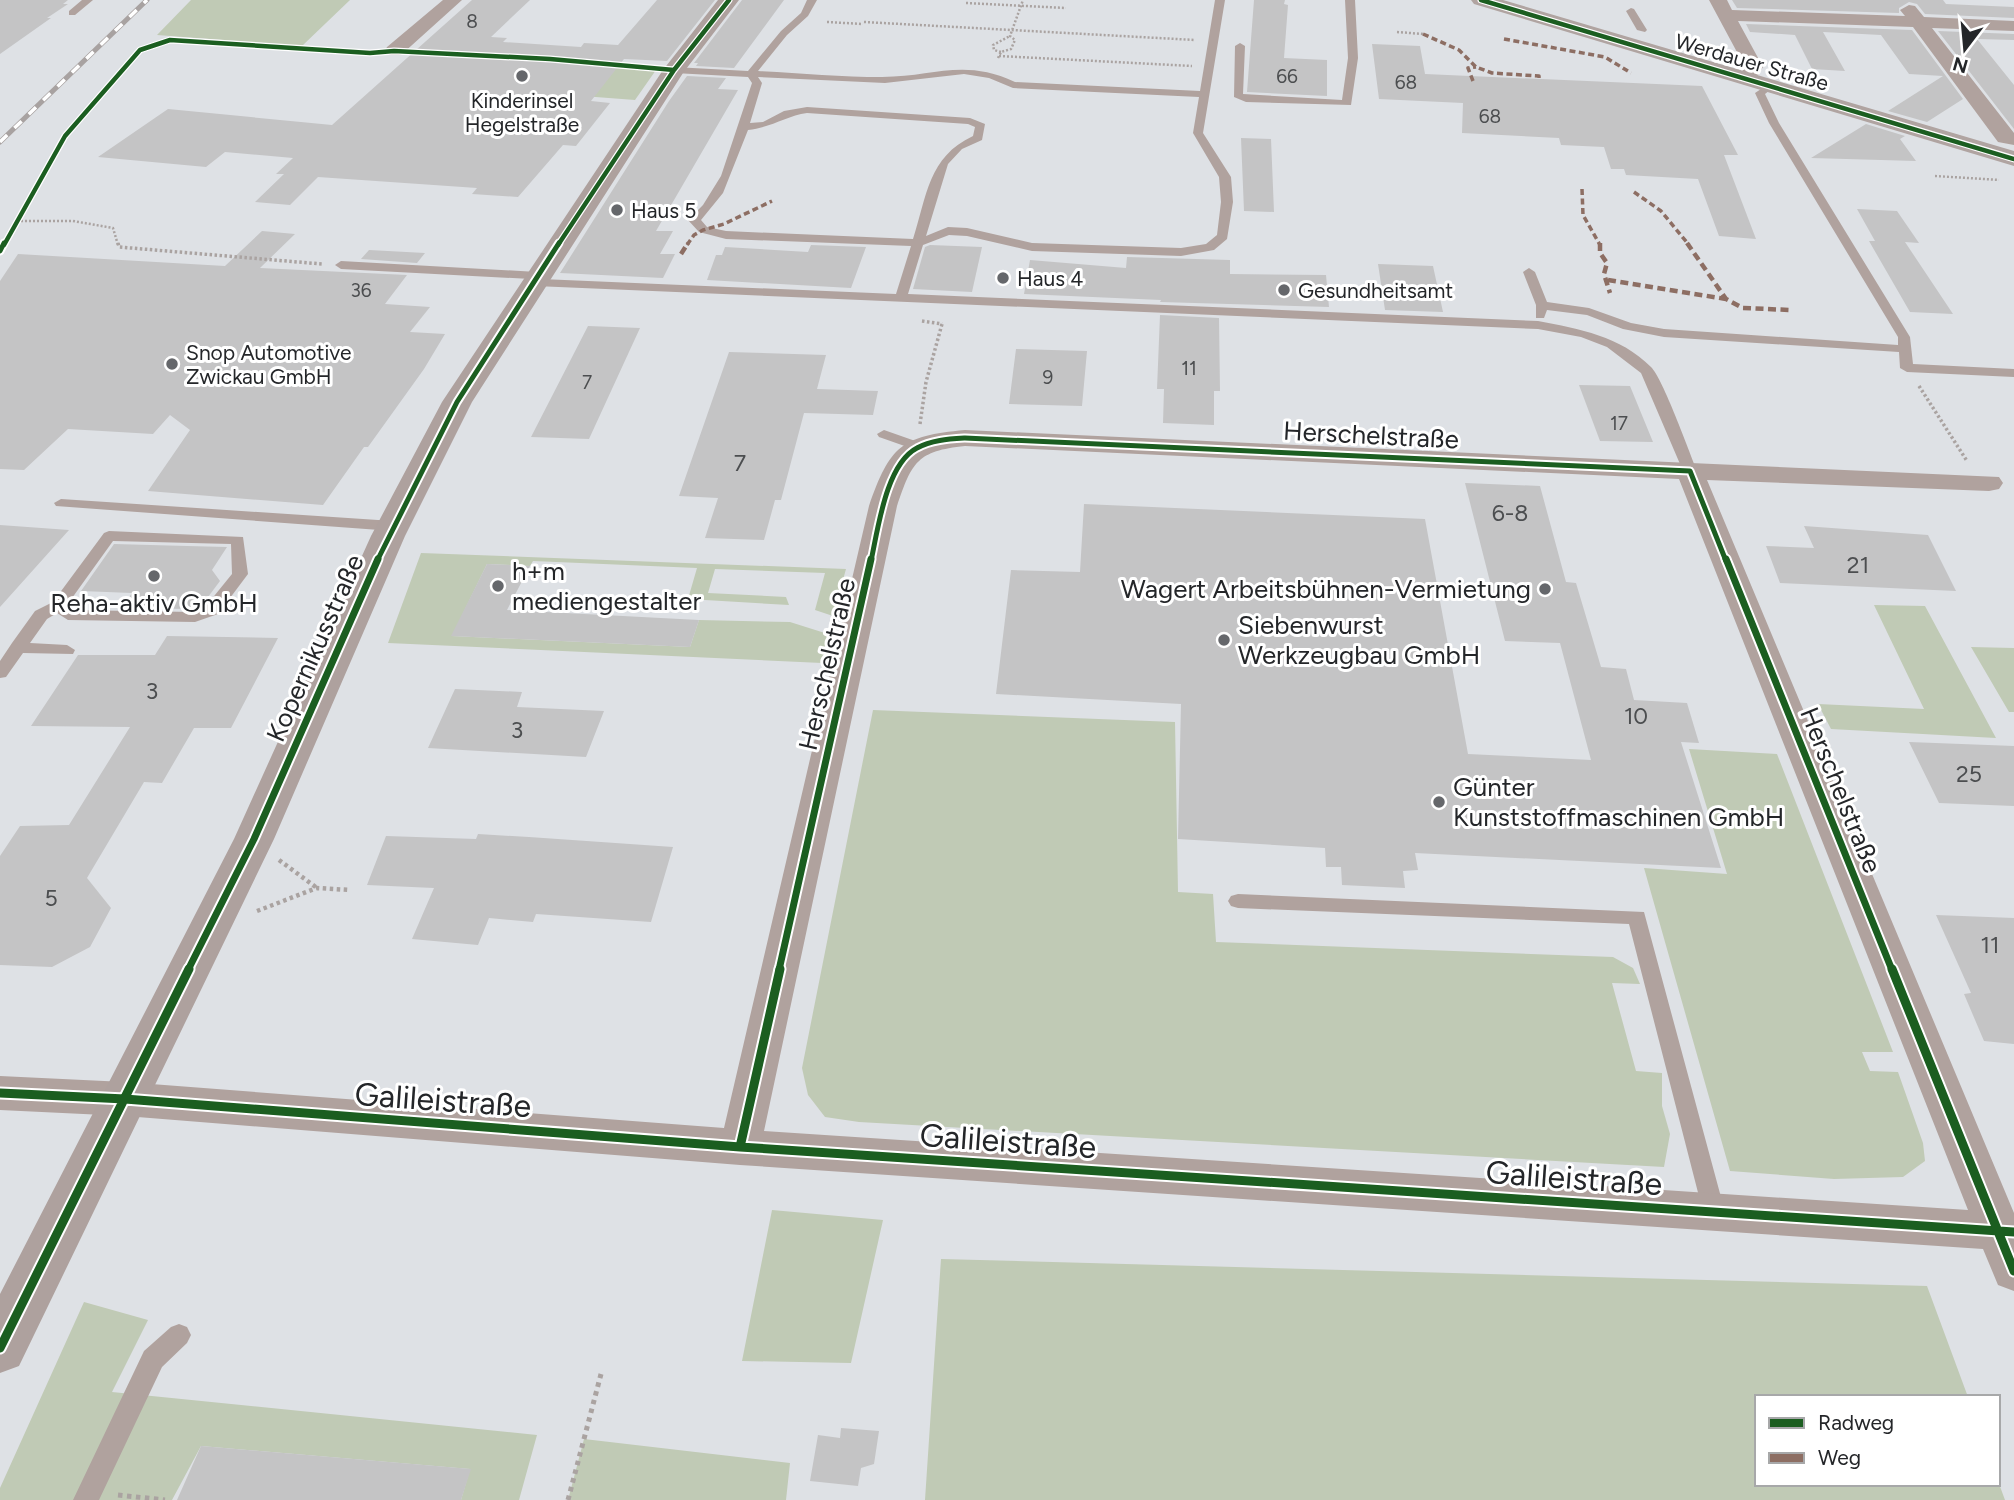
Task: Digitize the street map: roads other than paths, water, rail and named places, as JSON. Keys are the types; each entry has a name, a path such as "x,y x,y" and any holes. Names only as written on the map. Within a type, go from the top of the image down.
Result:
{"main road":[{"name":"Werdauer Straße","path":"1481,0 2014,159"}],"street":[{"path":"394,51 453,0"},
{"name":"Kopernikusstraße","path":"0,1348 254,839 338,643 393,526 457,402 674,70 729,0"},
{"path":"1901,0 2005,138 2014,139"},
{"path":"1722,7 1754,67 1746,79"},
{"path":"1722,7 1918,23 2014,26"},
{"name":"Herschelstraße","path":"740,1147 883,506 894,471 903,457 916,446 941,439 965,438 1985,483"},
{"name":"Herschelstraße","path":"1690,471 2006,1231 2014,1271"},
{"name":"Galileistraße","path":"0,1093 125,1099 740,1147 2006,1231"}],"lane":[{"path":"72,13 88,0"},
{"path":"751,73 784,33 805,14 813,0"},
{"path":"751,73 757,83 741,127 740,143 709,209 694,220 703,230 726,235 918,243 948,231 967,232 1032,247 1181,252 1210,247 1223,236 1226,181 1223,170 1204,147 1198,133 1220,0"},
{"path":"1240,46 1238,95 1246,99 1347,103 1353,58 1350,0"},
{"path":"1631,11 1642,30"},
{"path":"674,70 885,80 964,71 991,75 1013,85 1204,94"},
{"path":"1770,86 1760,93 1774,123 1904,337 1907,368 2014,373"},
{"path":"741,127 765,125 788,113 807,110 970,121 981,126 978,138 958,147 943,163 901,298"},
{"path":"341,265 536,279 901,298 1538,325 1584,334 1612,344 1647,371 1690,471"},
{"path":"1529,272 1542,305 1538,325"},
{"path":"1542,305 1589,312 1628,326 1664,333 1907,349"},
{"path":"884,434 916,446"},
{"name":"Kopernikusstraße","path":"61,503 393,526"},
{"path":"0,673 41,615 60,605 109,536 238,540 240,574 212,610 195,617 68,615 60,605"},
{"path":"18,648 67,650"},
{"path":"1238,901 1637,917 1714,1212"},
{"path":"88,1496 153,1359 179,1335"}],"railway":[{"path":"0,142 147,0"}],"place":[{"name":"Kinderinsel Hegelstraße","path":"522,76"},
{"name":"Haus 5","path":"617,210"},
{"name":"Haus 4","path":"1003,278"},
{"name":"Gesundheitsamt","path":"1284,290"},
{"name":"Snop Automotive Zwickau GmbH","path":"172,364"},
{"name":"Reha-aktiv GmbH","path":"154,576"},
{"name":"h+m mediengestalter","path":"498,586"},
{"name":"Wagert Arbeitsbühnen-Vermietung","path":"1545,589"},
{"name":"Siebenwurst Werkzeugbau GmbH","path":"1224,640"},
{"name":"Günter Kunststoffmaschinen GmbH","path":"1439,802"}]}
